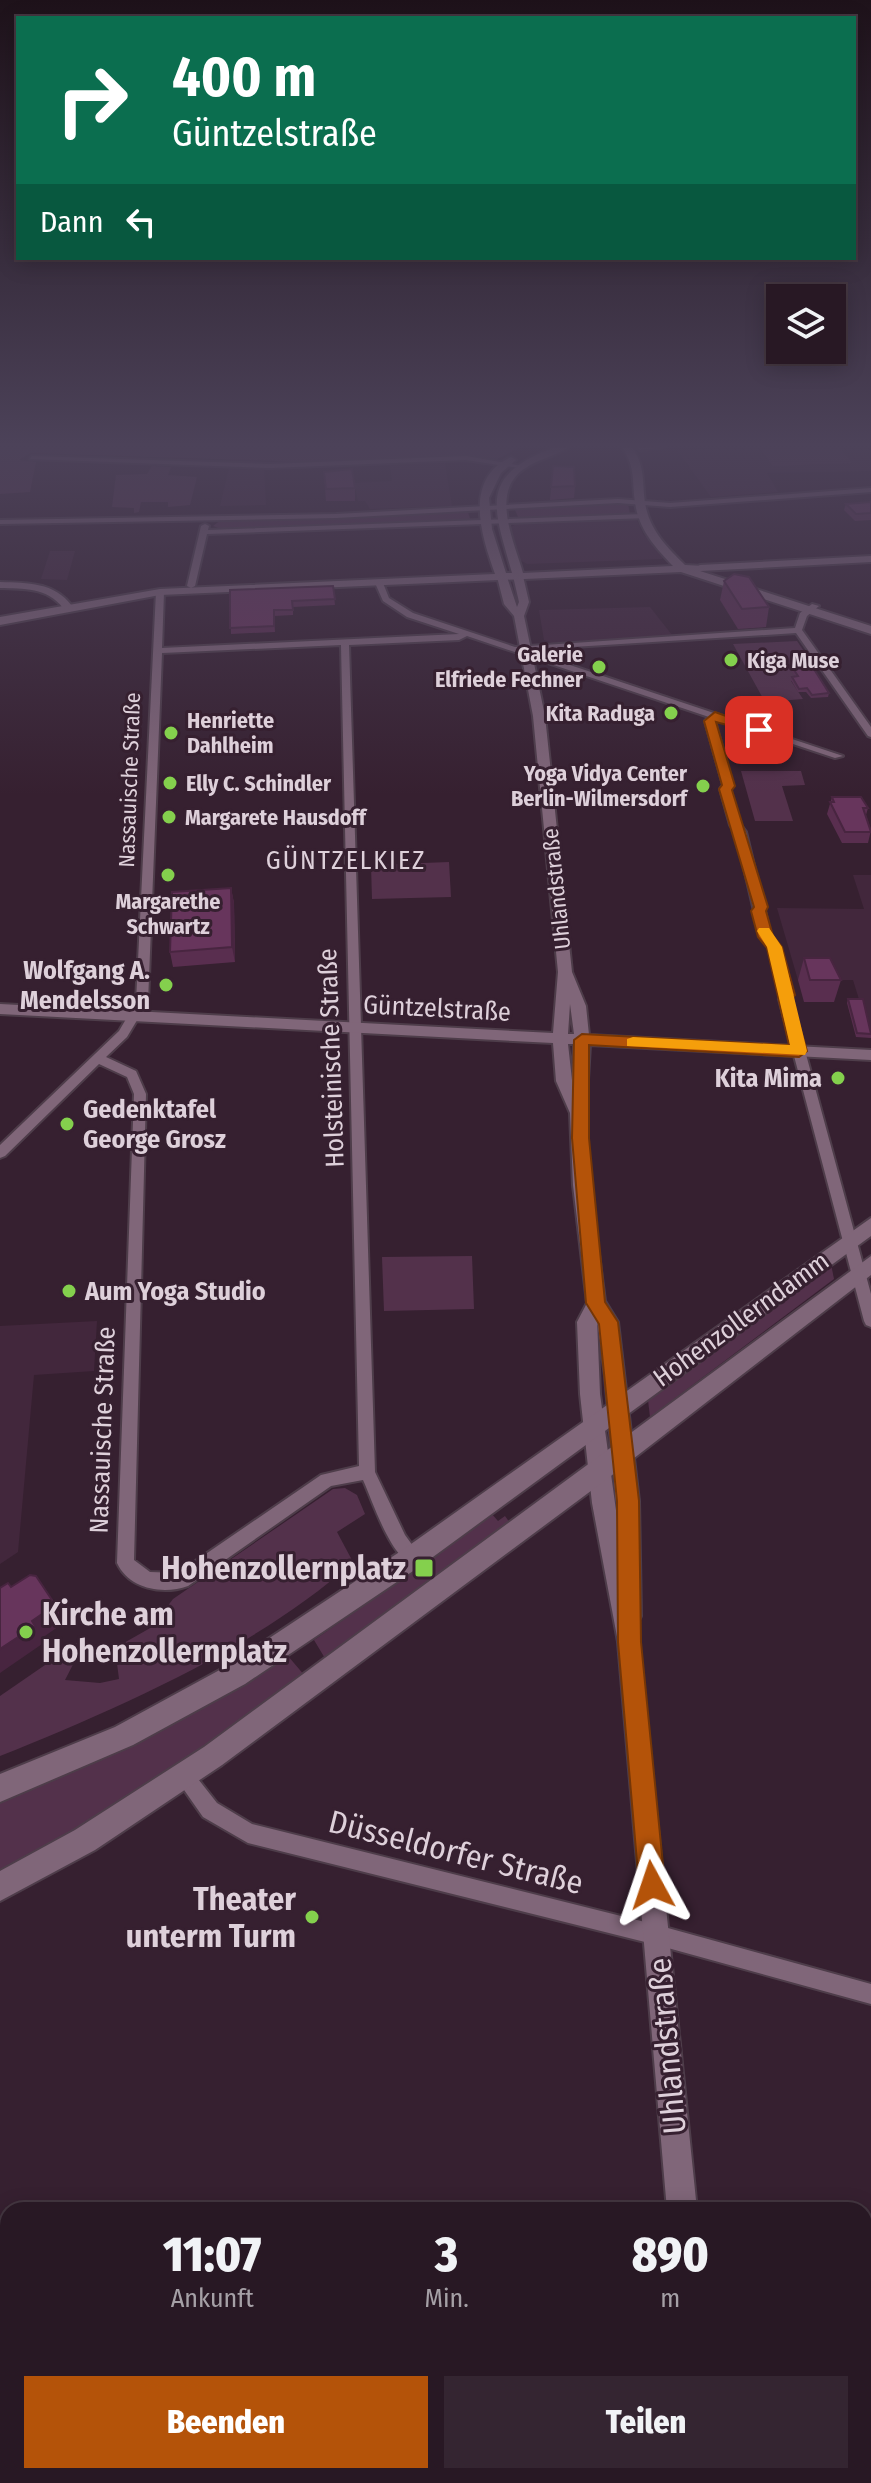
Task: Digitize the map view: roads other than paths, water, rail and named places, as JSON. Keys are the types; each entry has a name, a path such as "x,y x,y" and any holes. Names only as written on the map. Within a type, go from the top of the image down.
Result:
{"main road":[{"name":"Uhlandstraße","path":"497,563 500,573"},
{"name":"Uhlandstraße","path":"515,563 517,572"},
{"path":"683,563 686,566"},
{"path":"683,563 812,609 871,623"},
{"path":"0,621 145,588 686,566 871,630"},
{"path":"0,614 160,592 379,583 500,573"},
{"name":"Hohenzollerndamm","path":"0,1788 84,1755 182,1707 236,1675 413,1557 871,1226"},
{"name":"Hohenzollerndamm","path":"0,1887 85,1840 184,1777 599,1472 621,1452 864,1268"}],"street":[{"path":"191,586 197,563"},
{"path":"686,566 795,563"},
{"name":"Uhlandstraße","path":"517,572 524,602 519,616 521,650 539,716 565,972 560,1039 564,1081 578,1113"},
{"name":"Uhlandstraße","path":"500,573 509,604 519,616"},
{"path":"379,583 386,599 401,610 465,634 838,756"},
{"path":"0,585 48,589 66,604"},
{"name":"Nassauische Straße","path":"136,1016 143,998 160,592"},
{"path":"798,630 812,609"},
{"path":"521,650 798,630"},
{"path":"798,630 871,734"},
{"path":"156,651 459,637 465,634"},
{"name":"Holsteinische Straße","path":"345,642 367,1472"},
{"path":"715,716 710,721 728,786 725,789 735,825 741,832 766,937 774,947 779,965 849,1240 864,1268 871,1321"},
{"name":"Uhlandstraße","path":"565,972 578,993 583,1087 578,1113 596,1303 609,1322 618,1408 631,1549 629,1642 681,2202"},
{"name":"Güntzelstraße","path":"0,1009 871,1055"},
{"path":"0,1153 99,1059 136,1016"},
{"name":"Nassauische Straße","path":"99,1059 132,1074 140,1094 124,1554 130,1570 159,1584 182,1580 327,1480 367,1472"},
{"name":"Uhlandstraße","path":"596,1303 586,1322 593,1427 616,1582 629,1642"},
{"path":"367,1472 399,1540 413,1557"},
{"name":"Düsseldorfer Straße","path":"184,1777 210,1810 248,1833 657,1935 871,1994"}],"place":[{"name":"Kiga Muse","path":"731,660"},
{"name":"Galerie Elfriede Fechner","path":"599,667"},
{"name":"Kita Raduga","path":"671,713"},
{"name":"Henriette Dahlheim","path":"171,733"},
{"name":"Elly C. Schindler","path":"170,783"},
{"name":"Yoga Vidya Center Berlin-Wilmersdorf","path":"703,786"},
{"name":"Margarete Hausdoff","path":"169,817"},
{"name":"Margarethe Schwartz","path":"168,875"},
{"name":"Wolfgang A. Mendelsson","path":"166,985"},
{"name":"Kita Mima","path":"838,1078"},
{"name":"Gedenktafel George Grosz","path":"67,1124"},
{"name":"Aum Yoga Studio","path":"69,1291"},
{"name":"Hohenzollernplatz","path":"424,1568"},
{"name":"Kirche am Hohenzollernplatz","path":"26,1632"},
{"name":"Theater unterm Turm","path":"312,1917"}],"district":[{"name":"GÜNTZELKIEZ","path":"346,860"}]}
